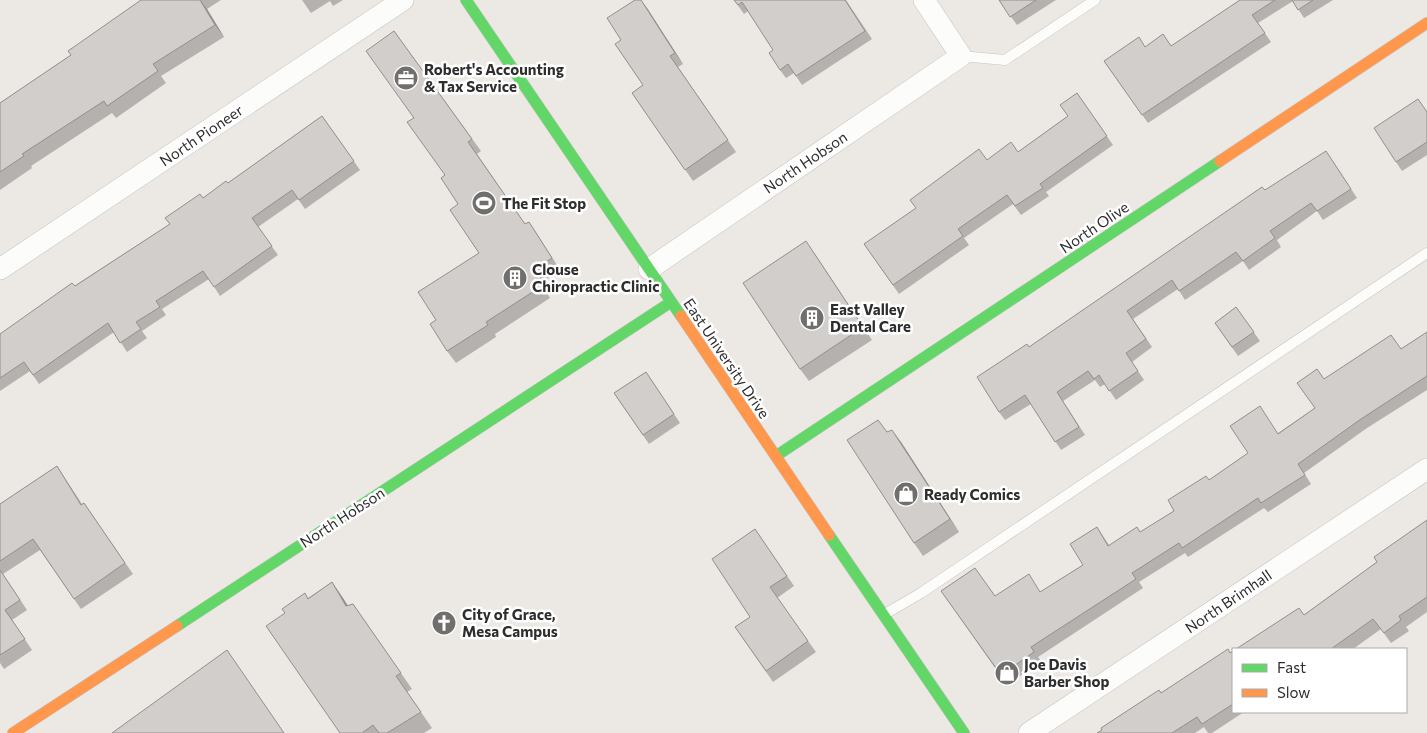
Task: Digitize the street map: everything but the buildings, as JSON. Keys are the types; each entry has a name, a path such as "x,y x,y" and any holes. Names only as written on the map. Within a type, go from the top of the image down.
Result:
{"street":[{"name":"North Pioneer","path":"0,269 403,0"},
{"name":"East University Drive","path":"466,0 964,733"},
{"path":"924,0 961,56"},
{"name":"North Olive","path":"776,456 1427,23"},
{"name":"North Hobson","path":"649,269 961,56"},
{"name":"North Hobson","path":"13,733 671,302"},
{"name":"North Brimhall","path":"1029,733 1427,469"}],"lane":[{"path":"961,56 1005,60 1095,0"},
{"path":"884,615 921,593 1427,252"}],"traffic: fast":[{"path":"466,0 681,316"},
{"path":"776,456 1220,161"},
{"path":"177,626 671,302"},
{"path":"829,535 964,733"}],"traffic: slow":[{"path":"1220,161 1427,23"},
{"path":"681,316 829,535"},
{"path":"13,733 177,626"}],"place":[{"name":"Robert's Accounting & Tax Service","path":"406,78"},
{"name":"The Fit Stop","path":"484,203"},
{"name":"Clouse Chiropractic Clinic","path":"515,278"},
{"name":"East Valley Dental Care","path":"812,318"},
{"name":"Ready Comics","path":"906,494"},
{"name":"City of Grace, Mesa Campus","path":"444,623"},
{"name":"Joe Davis Barber Shop","path":"1007,673"}]}
